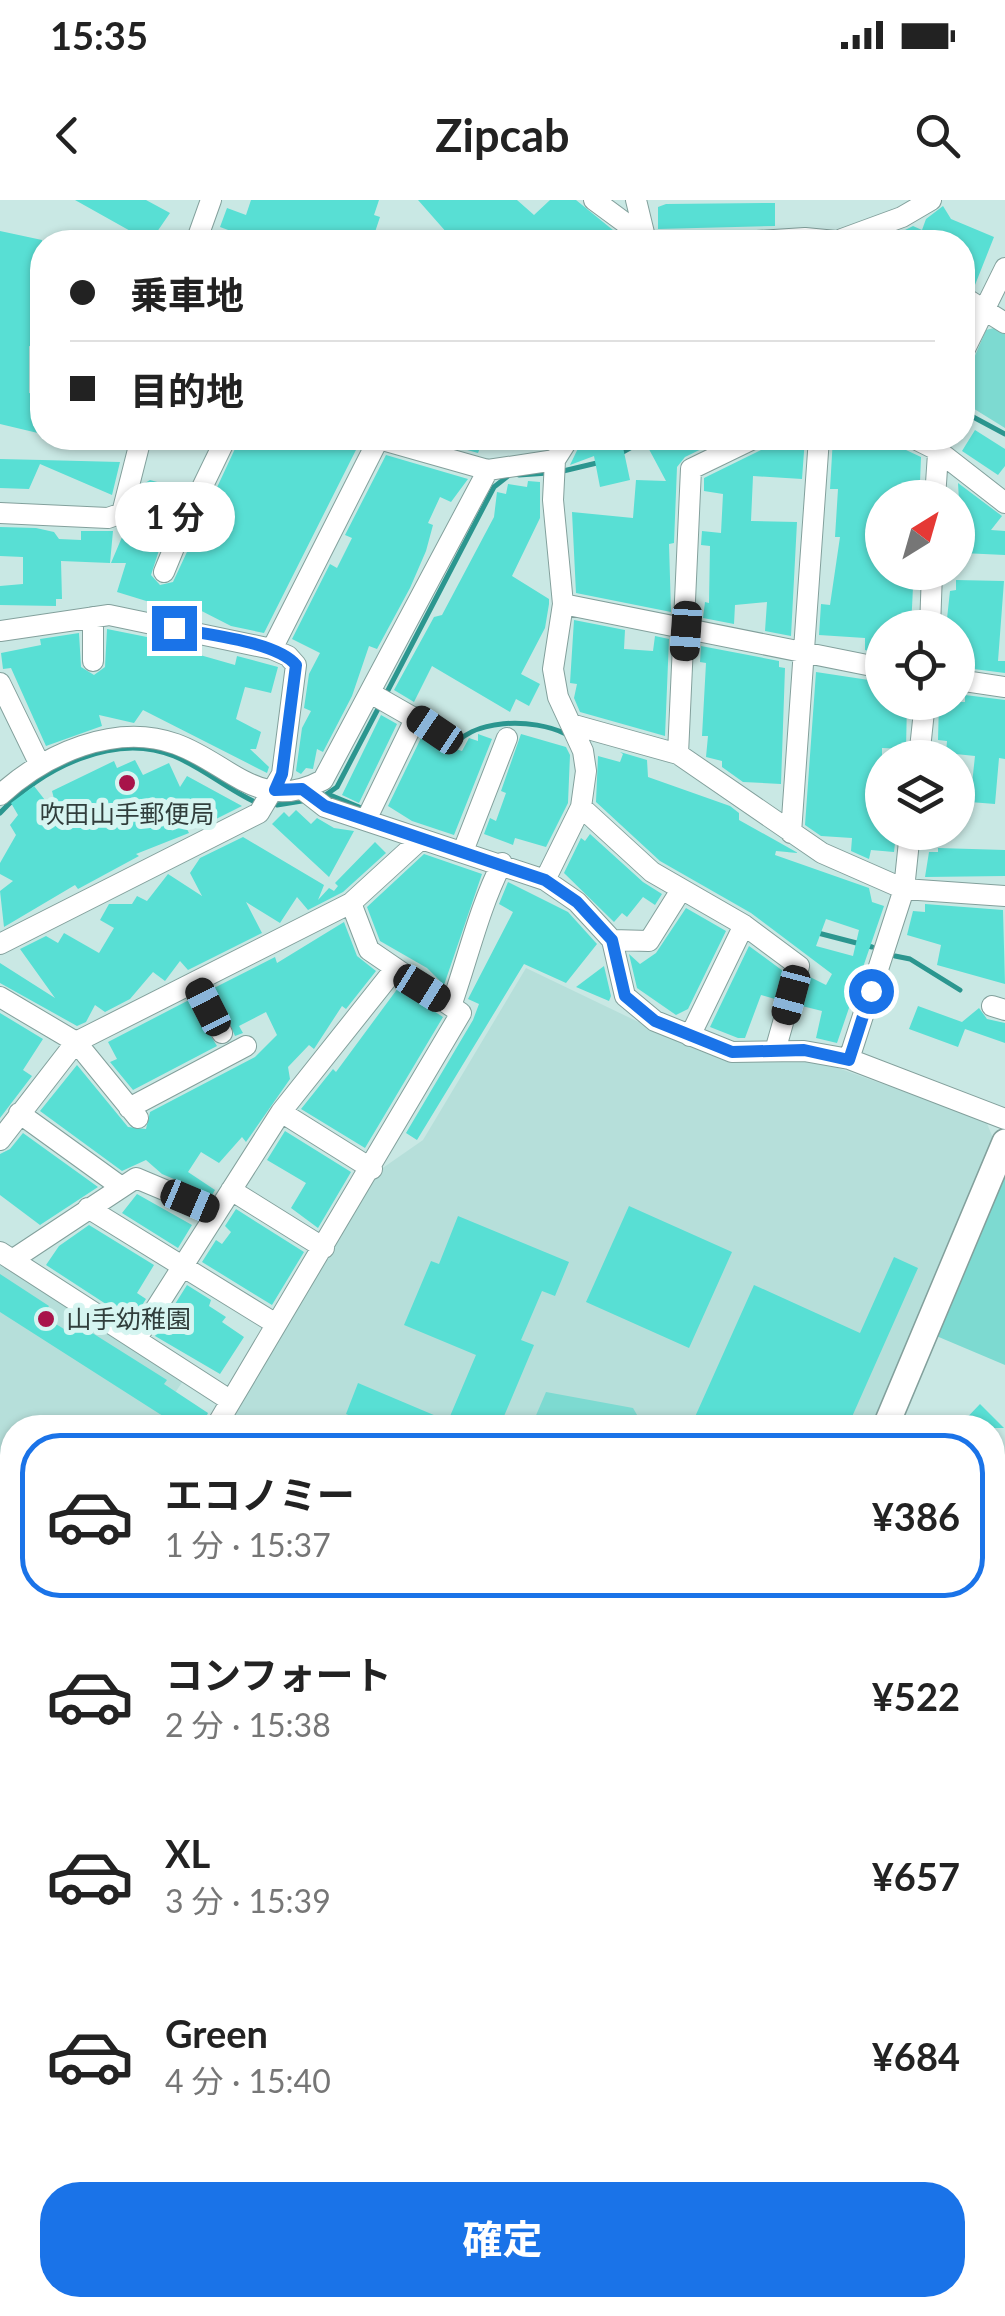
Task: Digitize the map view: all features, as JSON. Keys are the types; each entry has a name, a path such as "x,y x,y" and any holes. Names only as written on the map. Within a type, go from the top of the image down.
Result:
{"street":[{"path":"200,230 211,200"},
{"path":"594,200 635,230"},
{"path":"636,200 644,230"},
{"path":"871,230 931,200"},
{"path":"975,329 1005,268"},
{"path":"975,303 1005,323"},
{"path":"122,513 139,450"},
{"path":"164,572 220,450"},
{"path":"272,650 371,450"},
{"path":"419,450 488,470 556,469"},
{"path":"545,880 581,807 586,771 574,725 558,697 552,669 563,604 556,469 565,450"},
{"path":"678,754 691,468 729,450"},
{"path":"791,833 818,450"},
{"path":"936,480 938,450"},
{"path":"945,450 1005,503"},
{"path":"309,796 331,771 380,698 488,470"},
{"path":"0,513 108,518 122,513 180,533"},
{"path":"563,604 865,665"},
{"path":"0,631 109,615 272,650 288,656 296,665 282,774 259,813 0,944"},
{"path":"92,660 93,617"},
{"path":"0,683 5,709 40,765"},
{"path":"975,683 1005,687"},
{"path":"380,698 435,730"},
{"path":"366,820 416,717"},
{"path":"574,725 678,754 822,853 904,889 1005,896"},
{"path":"0,795 40,765 115,738 155,739 184,748 252,787 309,796 366,820 545,880 577,902 612,940 625,996 655,1021 732,1052 804,1050 849,1060 1005,1119"},
{"path":"463,851 507,738"},
{"path":"581,807 652,872 744,925 799,966 776,1051"},
{"path":"0,1140 76,1042 351,903 420,839"},
{"path":"849,1060 904,889 908,850"},
{"path":"452,1006 481,922 483,900 502,863"},
{"path":"612,940 649,941 681,890"},
{"path":"222,1415 372,1169 461,1014 369,950 351,903"},
{"path":"690,1036 744,925"},
{"path":"137,1338 281,1112 394,970"},
{"path":"195,982 222,1033"},
{"path":"0,997 76,1042 134,1113 246,1046"},
{"path":"281,1112 372,1169"},
{"path":"19,1113 120,1186"},
{"path":"890,1415 1005,1142"},
{"path":"217,1212 136,1178 6,1256 230,1401"},
{"path":"231,1190 324,1248"},
{"path":"88,1208 276,1324"}],"shaded area":[{"path":"998,327 1005,334 1005,428 975,409 975,356 986,330"},
{"path":"526,968 651,1028 813,1059 986,1121 995,1143 880,1415 229,1415 377,1172 423,1140"},
{"path":"1005,1169 1005,1365 934,1335"},
{"name":"山手幼稚園","path":"0,1260 185,1378 160,1415 0,1415"},
{"path":"546,1392 633,1408 637,1415 536,1415"}],"building":[{"path":"75,200 146,200 170,213 158,230 129,230"},
{"path":"251,200 379,200 374,215 380,217 376,230 220,227 227,208 246,215"},
{"path":"418,200 517,200 534,215 550,200 576,200 613,230 444,230"},
{"path":"775,203 775,226 658,229 658,207 666,204"},
{"path":"943,206 951,219 994,237 975,285 975,230 922,230 926,219"},
{"path":"0,231 30,237 30,431 0,424"},
{"path":"975,430 1005,449 1005,466 998,475 962,451 975,450"},
{"path":"234,450 356,450 264,633 231,626 182,601 168,613 153,610 156,604 117,592 126,563 111,563 125,530 162,541 151,575 160,585 173,582"},
{"path":"577,450 624,450 630,480 600,487 594,456 570,465"},
{"path":"649,450 699,450 685,457 677,467 674,543 669,544 671,612 576,593 572,512 633,518 636,480 666,481"},
{"path":"761,450 804,450 802,479 753,476 751,521 797,522 791,636 765,631 767,602 735,605 734,624 703,618 705,602 709,603 710,546 701,545 702,531 721,533 723,494 704,491 704,478"},
{"path":"832,450 906,450 921,457 920,480 865,480 865,590 913,590 912,610 865,610 865,638 819,635 821,604 830,605 840,537 835,537 838,489 830,489"},
{"path":"386,455 468,479 451,502 440,497 428,523 433,525 426,551 410,588 377,649 369,646 352,696 323,752 317,749 313,769 306,768 301,774 296,771 302,728 311,711 304,708 309,674 320,653 292,639 330,564 337,568 352,538 345,535"},
{"path":"0,459 120,462 112,495 40,464 29,489 0,488"},
{"path":"150,480 186,490 173,516 138,504 145,483"},
{"path":"528,481 540,482 540,518 512,576 549,599 545,628 521,674 540,684 529,706 516,699 510,712 432,666 414,702 394,690 434,617 442,615 494,517 497,492 506,494 508,484 527,487"},
{"path":"975,496 1002,516 991,530 1005,531 1005,555 975,554"},
{"path":"0,527 36,528 54,532 59,539 81,540 81,531 113,531 110,563 61,561 62,599 56,599 56,606 0,605 0,586 23,584 23,557 0,556"},
{"path":"975,580 1004,581 998,661 1005,661 1005,673 975,669 975,610 948,610 950,591 975,590"},
{"path":"574,620 625,630 624,649 653,651 655,636 669,639 665,736 580,712 574,698 577,684 570,683"},
{"path":"107,629 202,648 200,655 235,665 237,656 278,667 271,693 245,687 236,719 261,732 256,749 250,749 269,767 267,773 143,710 134,723 99,715 102,726 46,746 11,668 3,669 1,653 41,645 40,639 79,633 81,667 94,675 105,667"},
{"path":"701,646 779,661 779,667 785,668 781,784 743,782 722,767 722,761 706,757 708,736 702,736 706,663 700,662"},
{"path":"816,672 865,679 865,720 907,720 906,740 865,740 865,850 871,850 869,859 851,851 852,838 821,836 805,825"},
{"path":"975,696 1005,700 1005,759 999,758 995,804 975,802 975,740 938,740 939,720 975,720"},
{"path":"381,715 397,724 359,803 342,795"},
{"path":"478,734 492,739 454,835 412,821 388,806 421,738 462,751 469,738 478,741"},
{"path":"521,734 566,747 570,755 568,803 546,847 515,838 513,845 484,834 490,818 496,821 506,793 501,791"},
{"path":"620,752 647,760 648,777 730,806 739,813 739,820 798,853 776,851 775,855 869,888 872,902 884,906 837,1043 816,1038 822,1011 802,1006 810,977 826,985 832,974 751,913 660,861 596,802 598,756 620,762","holes":["826,919 859,930 853,956 816,946"]},
{"path":"135,760 143,775 169,763 180,787 187,776 242,806 210,822 173,802 189,833 136,854 139,856 78,889 75,885 4,927 0,891 13,881 0,874 0,863 16,835 10,825 18,815 11,803 34,786 59,818 52,791 114,761 117,768"},
{"path":"296,810 311,824 317,818 334,828 354,831 329,877 272,824 284,812 289,817"},
{"path":"590,834 662,894 655,905 643,897 627,917 622,913 614,922 564,873 581,838 585,841"},
{"path":"243,837 324,885 318,900 329,888 334,891 338,886 335,883 375,842 386,853 343,892 308,910 297,897 280,923 246,902 262,933 188,970 180,961 165,981 153,972 130,999 105,1012 95,1005 86,1022 77,1026 0,983 0,963 55,998 20,949 46,936 58,943 64,933 99,953 114,928 100,920 109,904 132,904 137,896 147,901 168,874 202,896 190,873 200,858"},
{"path":"1005,850 1005,876 925,877 929,852"},
{"path":"424,854 482,874 444,985 427,968 380,941 367,907"},
{"path":"508,882 568,912 597,944 566,983 524,964 417,1140 406,1133 473,1020 479,1004 468,999 513,912 499,904"},
{"path":"925,904 1003,910 1005,984 937,965 941,945 907,935 913,911 925,912"},
{"path":"686,908 726,931 688,1009 676,1015 637,988 629,954 640,964 656,953"},
{"path":"344,922 357,956 376,971 346,1009 342,1006 314,1049 309,1045 288,1067 290,1079 246,1142 242,1137 219,1163 201,1152 188,1172 215,1190 212,1195 162,1174 146,1160 122,1171 40,1111 77,1065 128,1127 146,1129 150,1112 255,1057 277,1035 266,1012 239,1026 243,1033 235,1036 214,988 275,957 277,963"},
{"path":"749,946 783,971 775,999 761,995 745,1038 738,1038 710,1027"},
{"path":"604,966 611,996 609,1001 576,987"},
{"path":"398,988 443,1017 365,1148 301,1109 333,1069 336,1072"},
{"path":"189,1000 217,1046 133,1090 110,1062 117,1059 108,1042"},
{"path":"918,1006 962,1022 979,1008 987,1019 1005,1023 1005,1043 965,1029 958,1047 909,1029"},
{"path":"0,1013 43,1039 23,1070 32,1076 0,1118"},
{"path":"285,1131 351,1172 318,1228 291,1208 306,1183 267,1160"},
{"path":"23,1133 98,1187 40,1225 0,1195 0,1154 10,1149"},
{"path":"137,1194 192,1225 178,1248 122,1213"},
{"path":"629,1206 732,1252 689,1348 586,1302"},
{"path":"236,1209 304,1252 272,1305 202,1262 216,1240 222,1244 231,1232 225,1226"},
{"path":"458,1216 569,1262 555,1296 542,1291 521,1340 534,1345 504,1415 451,1415 476,1355 404,1325 431,1261 439,1264"},
{"path":"89,1225 154,1265 137,1293 146,1299 132,1321 46,1265 59,1246"},
{"path":"894,1257 918,1268 853,1415 696,1415 754,1285 860,1333"},
{"path":"0,1274 49,1306 43,1316 72,1334 78,1324 167,1380 164,1384 207,1415 161,1415 0,1312"},
{"path":"187,1285 211,1300 209,1306 226,1317 222,1322 244,1337 220,1374 155,1336"},
{"path":"358,1383 434,1415 348,1415"},
{"path":"980,1404 991,1415 969,1415"}],"waterway":[{"path":"975,418 1005,434"},
{"path":"621,453 626,450"},
{"path":"559,472 601,462"},
{"path":"519,475 548,473"},
{"path":"385,696 494,487 508,476"},
{"path":"324,796 337,787 380,705"},
{"path":"450,751 459,740 487,726 521,723 566,734"},
{"path":"0,813 57,769 103,751 127,748 151,749 174,756 255,802"},
{"path":"330,795 359,807"},
{"path":"277,805 308,800"},
{"path":"818,933 872,947"},
{"path":"895,956 910,959 960,990"}],"place":[{"name":"吹田山手郵便局","path":"127,783"},
{"name":"山手幼稚園","path":"46,1319"}],"route":[{"path":"174,628 272,650 288,656 296,665 282,774 275,790 302,789 317,804 545,880 577,902 612,940 625,996 655,1021 732,1052 804,1050 849,1060 871,991"}]}
